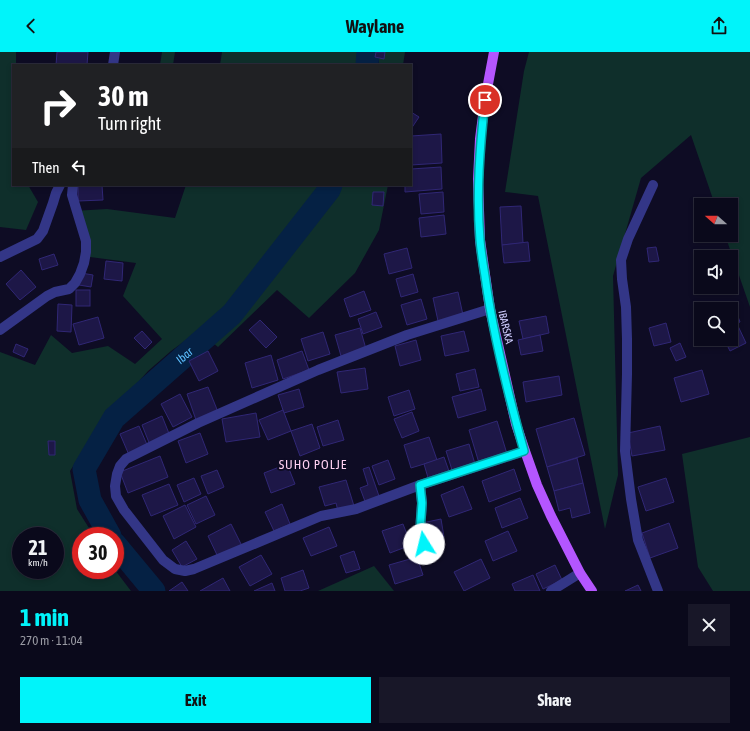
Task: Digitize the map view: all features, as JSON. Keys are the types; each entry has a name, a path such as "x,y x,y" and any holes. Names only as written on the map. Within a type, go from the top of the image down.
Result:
{"main road":[{"name":"IBARSKA","path":"494,52 485,100 480,140 478,179 480,240 490,309 511,402 524,451 551,516 580,573 592,591"}],"street":[{"path":"113,64 115,52"},
{"path":"653,185 628,239 621,260 626,307 628,374 625,451 638,540 658,591"},
{"path":"0,257 37,239 43,231 60,186"},
{"path":"0,330 47,296 55,292 68,289 75,283 80,274 86,252 86,241 72,195 73,186"},
{"path":"490,309 407,334 318,370 198,422 126,459 120,466 117,474 115,486 116,496 124,510 163,560 175,569 185,571 194,569 321,516 356,509 420,485 524,451"},
{"path":"420,485 422,503 420,531 430,558"},
{"path":"551,591 580,573"}],"green space":[{"path":"0,52 16,52 16,64 12,64 12,186 29,186 38,202 26,230 0,227"},
{"path":"162,52 175,52 173,64 160,64"},
{"path":"222,52 358,52 358,64 220,64"},
{"path":"379,52 405,52 403,64 379,64"},
{"path":"529,52 750,52 750,307 738,272 738,250 730,250 727,242 738,242 738,198 713,198 691,135 641,178 613,276 618,475 605,529 538,196 505,192 524,71"},
{"path":"186,186 325,186 224,312 171,351 148,371 99,426 70,471 77,509 88,527 72,527 72,579 122,579 131,591 0,591 0,352 35,365 51,335 72,353 108,346 135,364 162,339 123,296 136,263 90,257 73,211 107,209 175,218"},
{"path":"340,186 388,186 379,230 355,273 309,318 277,290 218,347 213,343 269,279 334,200"},
{"path":"750,437 750,591 713,591 698,567 682,454"},
{"path":"374,566 394,591 318,591"}],"building":[{"path":"57,52 88,52 87,64 56,64"},
{"path":"376,52 385,52 384,59 375,57"},
{"path":"412,113 419,117 412,128"},
{"path":"441,134 442,163 412,165 412,136"},
{"path":"441,167 442,189 405,192 405,186 412,186 412,169"},
{"path":"78,186 102,186 103,200 78,201"},
{"path":"373,192 384,192 383,206 372,205"},
{"path":"443,192 444,212 421,214 419,194"},
{"path":"521,206 523,243 502,245 500,207"},
{"path":"444,215 446,234 421,237 419,218"},
{"path":"528,242 530,261 504,263 502,245"},
{"path":"656,247 659,261 649,262 647,248"},
{"path":"407,248 412,268 389,274 384,254"},
{"path":"54,254 58,265 42,270 39,259"},
{"path":"106,261 123,263 122,281 104,279"},
{"path":"21,270 36,287 20,300 6,284"},
{"path":"81,273 93,275 91,287 79,285"},
{"path":"413,274 418,292 401,297 396,279"},
{"path":"76,290 90,290 90,306 76,306"},
{"path":"364,291 371,310 350,317 344,299"},
{"path":"458,292 463,315 438,321 433,298"},
{"path":"421,299 427,319 407,325 401,305"},
{"path":"58,304 72,305 71,332 57,331"},
{"path":"376,312 382,327 363,334 358,319"},
{"path":"546,316 549,333 523,339 519,321"},
{"path":"98,317 104,338 79,345 73,324"},
{"path":"260,320 277,337 266,348 249,330"},
{"path":"666,323 671,342 654,346 649,328"},
{"path":"738,326 746,343 730,351 728,346 738,346"},
{"path":"360,328 366,349 341,356 335,335"},
{"path":"142,331 152,342 145,349 134,338"},
{"path":"464,331 469,351 445,356 441,336"},
{"path":"323,332 330,354 308,361 301,339"},
{"path":"540,335 543,351 521,355 518,340"},
{"path":"416,340 421,360 400,366 395,346"},
{"path":"680,343 686,357 676,361 670,348"},
{"path":"16,344 28,349 24,357 13,352"},
{"path":"208,351 218,371 199,381 189,361"},
{"path":"302,351 309,370 283,379 277,360"},
{"path":"271,355 278,380 252,388 245,363"},
{"path":"365,368 368,389 341,393 337,372"},
{"path":"475,369 479,387 460,391 456,374"},
{"path":"702,370 709,394 681,402 674,378"},
{"path":"559,376 562,395 526,402 523,382"},
{"path":"208,387 218,412 196,420 187,394"},
{"path":"299,389 304,407 284,413 278,395"},
{"path":"481,389 486,410 458,418 452,397"},
{"path":"409,390 415,409 394,416 388,397"},
{"path":"180,394 192,417 173,427 161,404"},
{"path":"283,410 291,431 268,440 259,420"},
{"path":"412,412 419,431 402,438 394,419"},
{"path":"256,413 260,437 226,442 222,419"},
{"path":"162,416 170,436 150,445 142,425"},
{"path":"574,418 585,455 547,467 536,429"},
{"path":"338,420 344,440 323,446 317,427"},
{"path":"497,421 507,454 479,463 469,430"},
{"path":"312,424 320,448 300,456 291,431"},
{"path":"139,426 148,447 129,455 120,434"},
{"path":"660,426 665,450 632,456 628,433"},
{"path":"200,433 208,454 186,463 178,441"},
{"path":"429,437 437,460 411,468 404,445"},
{"path":"48,441 55,441 55,455 49,455"},
{"path":"469,444 475,464 452,470 446,451"},
{"path":"160,456 168,477 128,493 120,472"},
{"path":"444,457 450,474 429,481 424,464"},
{"path":"577,458 583,483 554,491 547,467"},
{"path":"388,460 395,479 379,485 372,466"},
{"path":"287,464 295,484 271,493 264,473"},
{"path":"369,467 380,499 366,504 360,488 368,485 363,469"},
{"path":"514,469 521,490 489,502 482,481"},
{"path":"217,470 224,487 208,494 201,476"},
{"path":"194,478 201,494 184,502 177,485"},
{"path":"666,478 674,502 646,511 638,487"},
{"path":"346,480 354,506 338,511 336,503 325,506 319,487"},
{"path":"583,483 590,513 572,518 570,508 559,511 554,491"},
{"path":"169,484 178,505 151,516 142,495"},
{"path":"463,486 472,509 449,517 441,495"},
{"path":"206,496 215,515 196,524 187,505"},
{"path":"520,498 528,518 502,528 495,508"},
{"path":"282,504 290,524 274,531 265,512"},
{"path":"185,505 196,527 174,539 163,516"},
{"path":"441,519 444,537 425,540 422,523"},
{"path":"669,523 678,548 650,558 642,533"},
{"path":"231,524 242,546 218,557 208,536"},
{"path":"403,524 411,545 390,553 382,531"},
{"path":"329,527 337,546 311,556 303,538"},
{"path":"508,531 517,551 493,561 485,541"},
{"path":"186,541 197,559 182,567 172,550"},
{"path":"354,551 360,569 346,573 340,556"},
{"path":"261,555 272,574 250,586 239,567"},
{"path":"417,557 423,575 395,584 389,565"},
{"path":"481,559 490,578 464,591 454,572"},
{"path":"555,565 562,580 543,589 536,574"},
{"path":"303,570 309,588 300,591 285,591 281,578"},
{"path":"533,575 540,591 515,591 512,584"},
{"path":"223,578 230,591 200,591"},
{"path":"182,582 188,591 169,591"},
{"path":"272,583 275,591 254,591"},
{"path":"638,585 641,591 625,591"}],"waterway":[{"name":"Ibar","path":"367,64 368,52"},
{"name":"Ibar","path":"105,527 90,500 84,469 114,418 232,314 331,186"},
{"name":"Ibar","path":"124,555 154,591"}],"district":[{"name":"SUHO POLJE","path":"313,464"}],"route":[{"path":"424,544 420,531 422,503 420,485 524,451 516,424 490,309 480,240 478,179 480,140 485,100"}]}
